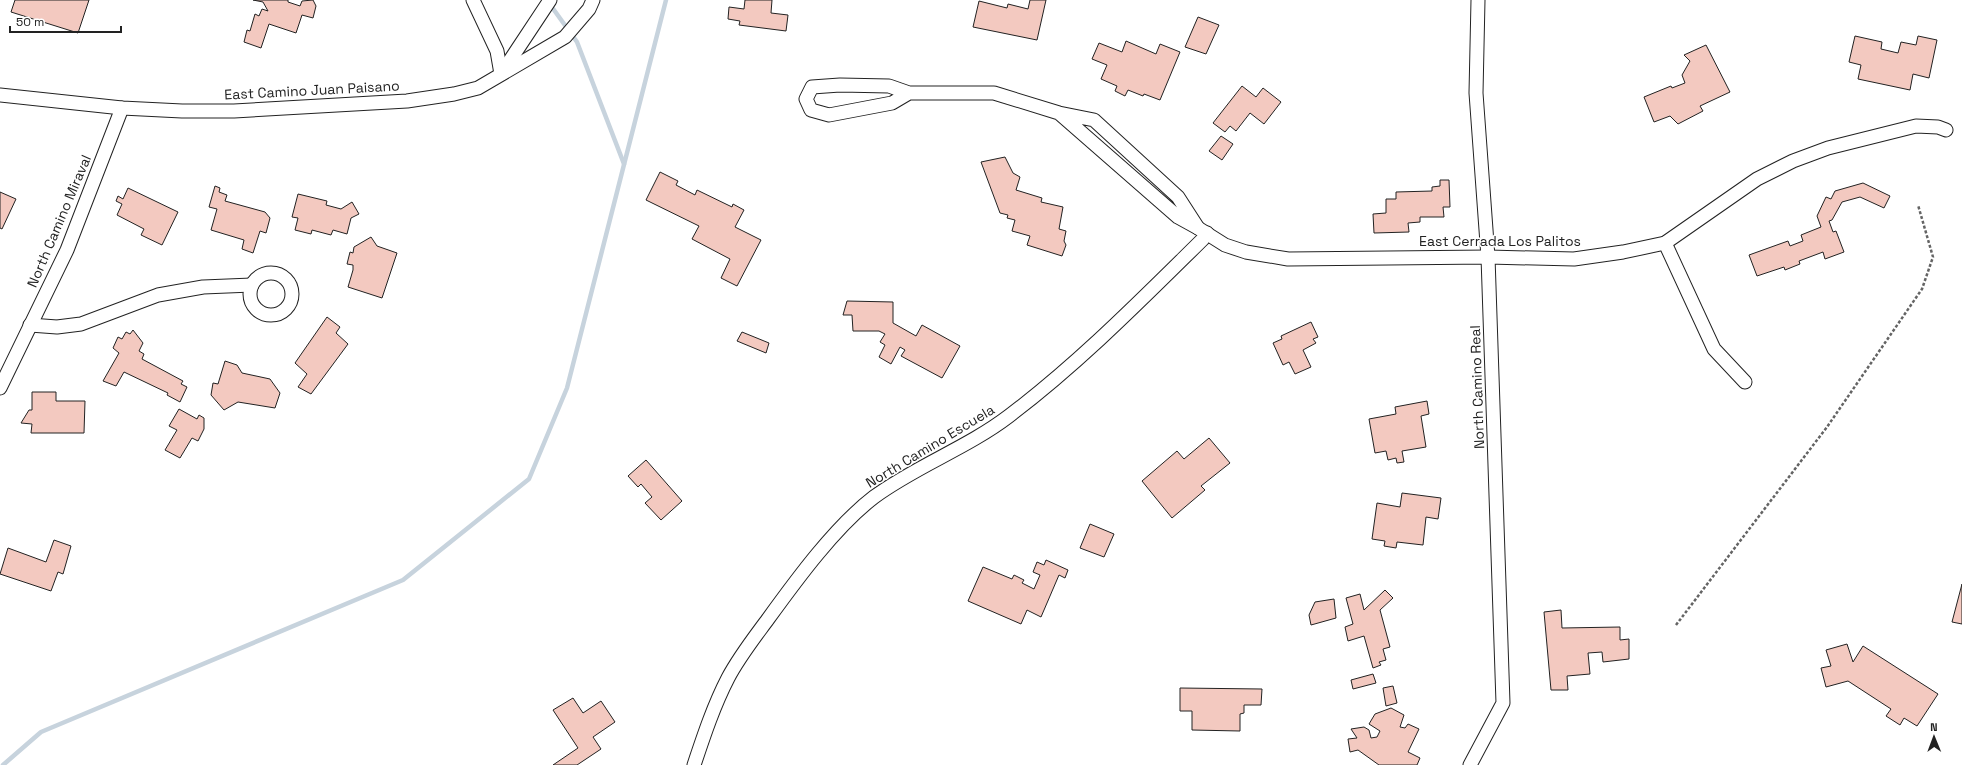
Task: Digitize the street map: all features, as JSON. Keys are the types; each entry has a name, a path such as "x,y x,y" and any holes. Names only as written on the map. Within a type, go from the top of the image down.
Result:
{"street":[{"path":"473,0 497,51 501,74"},
{"path":"501,74 550,0"},
{"name":"East Camino Juan Paisano","path":"0,95 122,108 182,111 234,111 407,101 478,88 565,37 589,9 593,0"},
{"name":"North Camino Real","path":"1470,765 1503,703 1488,257 1476,93 1478,0"},
{"name":"East Cerrada Los Palitos","path":"909,93 892,103 829,115 811,110 806,99 812,88 840,85 889,86 909,93 994,93 1059,113 1094,120 1178,197 1203,231"},
{"name":"North Camino Miraval","path":"0,388 67,250 122,108"},
{"name":"East Cerrada Los Palitos","path":"1059,113 1178,217 1225,245 1239,250 1270,257 1288,259 1488,257 1574,259 1623,252 1665,243 1757,179 1793,161 1828,148 1899,129 1929,126 1946,130"},
{"name":"North Camino Escuela","path":"694,765 717,702 739,660 805,568 840,530 873,498 907,476 998,424 1033,398 1102,338 1203,239 1203,231"},
{"path":"1665,243 1714,349 1745,382"},
{"path":"30,325 56,328 81,324 158,295 203,287 252,285"}],"path":[{"path":"1676,625 1827,427 1922,289 1932,258 1918,205"}],"building":[{"path":"15,0 89,0 78,33 11,12"},
{"path":"253,0 288,0 288,2 300,6 302,1 313,0 316,6 313,18 302,15 296,33 269,24 261,48 244,42 247,30 250,31 255,14 259,16 262,9 268,11 263,2"},
{"path":"745,0 772,0 771,13 788,15 786,31 739,25 740,21 728,19 729,7 744,9"},
{"path":"1030,0 1046,0 1037,40 973,27 979,1 1007,8 1008,4 1028,9"},
{"path":"1198,17 1219,25 1206,54 1185,47"},
{"path":"1855,36 1882,42 1881,49 1898,53 1901,42 1916,45 1918,36 1937,40 1929,78 1913,74 1910,90 1858,79 1861,65 1849,62"},
{"path":"1126,41 1156,54 1160,44 1180,52 1160,100 1144,94 1143,96 1128,90 1125,96 1115,91 1117,86 1101,79 1107,65 1092,59 1099,43 1122,52"},
{"path":"1706,45 1730,92 1700,106 1703,111 1678,124 1670,116 1654,122 1644,97 1671,86 1672,88 1685,83 1682,75 1690,61 1684,55"},
{"path":"1242,86 1256,97 1263,88 1281,102 1264,124 1250,113 1236,131 1230,126 1225,132 1213,123"},
{"path":"1221,136 1233,144 1222,160 1209,151"},
{"path":"1005,157 1013,173 1020,177 1016,190 1042,198 1041,202 1063,207 1059,229 1066,231 1064,241 1066,245 1062,256 1027,245 1030,236 1012,231 1015,220 1007,218 1008,215 1000,213 981,162"},
{"path":"660,172 678,181 676,185 695,195 697,190 732,207 733,204 744,210 735,227 761,240 737,286 721,278 730,259 692,239 699,226 646,200"},
{"path":"1440,180 1449,180 1450,207 1443,207 1444,217 1420,217 1420,222 1408,223 1409,232 1374,233 1373,214 1386,213 1386,199 1396,199 1396,192 1432,191 1432,187 1440,186"},
{"path":"1863,183 1890,196 1884,208 1860,197 1842,202 1832,220 1829,221 1833,232 1836,231 1844,252 1825,259 1823,252 1799,261 1800,264 1785,270 1784,267 1757,276 1749,255 1788,241 1790,246 1803,241 1801,235 1821,227 1817,216 1826,197 1831,199 1835,191"},
{"path":"215,186 220,188 219,192 227,195 225,201 265,212 270,218 266,233 260,231 253,253 242,249 244,240 211,230 217,209 209,207"},
{"path":"128,188 178,212 162,245 141,235 144,229 117,215 122,204 116,201 118,196 123,199"},
{"path":"0,192 16,199 2,229 0,228"},
{"path":"298,194 327,201 326,205 341,209 352,202 359,214 351,218 347,234 333,230 331,235 312,230 311,234 295,230 298,218 292,217"},
{"path":"371,237 377,246 397,253 382,298 348,287 353,270 353,265 347,264 350,252 353,253 354,247"},
{"path":"847,301 893,302 893,323 916,336 922,325 960,346 942,378 901,356 905,350 900,347 891,364 879,357 885,345 880,342 885,334 879,331 853,331 852,315 843,315"},
{"path":"327,317 340,327 336,333 348,344 311,394 298,387 307,374 295,363"},
{"path":"1311,322 1318,337 1313,339 1316,343 1303,350 1311,367 1295,374 1289,362 1283,365 1273,343 1282,339 1281,336"},
{"path":"133,330 143,343 139,351 144,354 142,359 183,381 181,384 187,387 180,402 167,395 168,393 124,372 116,386 103,381 119,353 113,348 118,337 122,339 126,332 130,334"},
{"path":"742,332 769,343 766,353 737,341"},
{"path":"225,361 237,365 242,373 270,379 280,393 275,408 238,402 224,410 211,395 213,383 218,384"},
{"path":"32,392 56,392 56,401 85,401 84,433 31,433 32,424 21,423 29,410 32,410"},
{"path":"1427,401 1429,414 1421,416 1426,447 1402,451 1404,462 1397,463 1396,458 1388,460 1386,451 1375,453 1369,419 1396,414 1395,407"},
{"path":"179,409 197,419 199,415 204,418 204,429 198,441 192,438 180,458 165,450 177,430 169,426"},
{"path":"1209,438 1230,463 1201,486 1205,490 1172,518 1142,481 1177,451 1184,459"},
{"path":"646,460 682,501 661,520 645,503 652,497 641,484 638,487 628,476"},
{"path":"1402,493 1441,498 1438,519 1426,517 1423,545 1397,542 1396,548 1384,546 1385,541 1372,539 1377,503 1400,507"},
{"path":"1090,524 1114,534 1104,557 1080,548"},
{"path":"54,540 71,546 63,574 58,572 51,591 0,574 8,548 46,562"},
{"path":"1046,560 1068,570 1065,578 1059,575 1041,617 1027,610 1021,624 968,601 983,567 1012,579 1014,575 1024,580 1022,583 1034,589 1040,575 1033,572 1037,562 1044,565"},
{"path":"1962,584 1962,624 1952,622"},
{"path":"1385,590 1393,598 1380,610 1390,647 1383,649 1386,660 1379,662 1381,665 1373,668 1364,636 1348,641 1345,627 1353,624 1346,598 1360,594 1364,610"},
{"path":"1334,599 1336,618 1311,625 1309,615 1315,602"},
{"path":"1561,610 1562,628 1620,627 1620,640 1629,639 1629,659 1603,662 1602,652 1588,653 1590,674 1567,676 1568,690 1551,690 1544,612"},
{"path":"1847,644 1853,662 1863,646 1938,694 1917,726 1904,718 1900,725 1886,716 1891,709 1848,681 1826,687 1821,668 1831,666 1826,650"},
{"path":"1373,674 1376,683 1353,689 1351,680"},
{"path":"1393,686 1397,703 1386,706 1383,688"},
{"path":"1180,688 1262,689 1261,705 1244,705 1244,713 1240,714 1240,731 1192,730 1192,711 1180,711"},
{"path":"573,698 583,713 601,701 615,722 593,737 601,749 577,765 553,765 578,748 553,710"},
{"path":"1391,708 1404,715 1400,727 1405,728 1408,724 1419,729 1408,752 1420,758 1417,765 1379,765 1358,750 1350,752 1348,739 1357,738 1351,729 1364,727 1369,730 1371,738 1377,737 1380,731 1369,724 1375,714"}],"waterway":[{"path":"3,765 41,732 403,580 529,479 567,388 666,0"},
{"path":"549,3 577,42 624,164"}]}
